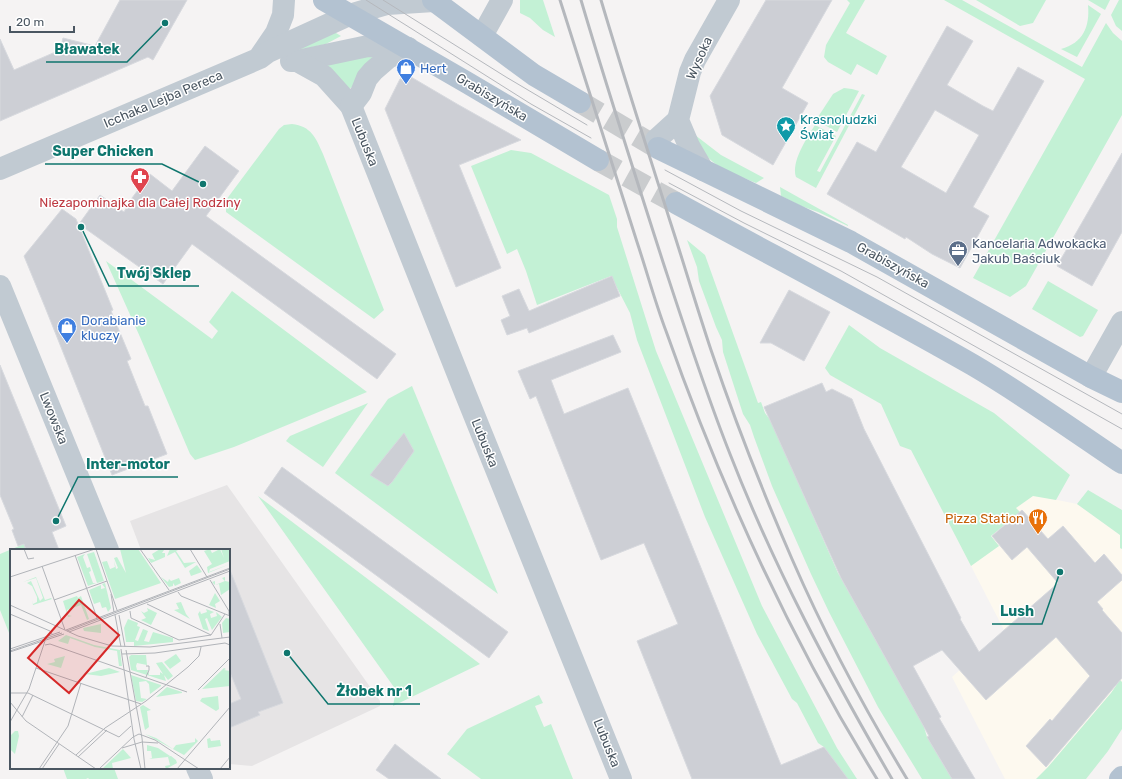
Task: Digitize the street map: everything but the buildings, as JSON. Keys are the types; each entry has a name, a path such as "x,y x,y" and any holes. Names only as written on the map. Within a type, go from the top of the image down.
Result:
{"main road":[{"name":"Grabiszyńska","path":"324,0 598,160"},
{"path":"434,0 534,75 580,102"},
{"name":"Grabiszyńska","path":"657,144 703,170 851,242 1091,377 1122,392"},
{"path":"676,203 871,308 974,366 1022,396 1122,463"}],"street":[{"path":"284,0 283,15 276,33 260,58 272,61 298,61 368,46 408,48"},
{"name":"Icchaka Lejba Pereca","path":"0,169 260,58 268,52 350,15 387,4 434,0"},
{"path":"482,36 502,0"},
{"name":"Wysoka","path":"678,120 690,72 729,0"},
{"name":"Lubuska","path":"351,106 361,92 367,78 373,71 388,58 408,48"},
{"name":"Lubuska","path":"298,61 324,76 351,106 621,779"},
{"path":"657,144 678,120 703,170"},
{"name":"Lwowska","path":"0,286 108,549"},
{"path":"1091,377 1122,322"},
{"path":"197,769 202,779"}],"shaded area":[{"path":"227,485 380,701 380,706 252,766 230,764 230,549 141,549 130,521"},
{"path":"1033,495 1077,504 1120,535 1120,548 1122,549 1122,682 1120,680 1111,693 1036,779 1005,779 952,677 1004,630 955,535"}],"green space":[{"path":"520,0 543,0 555,37 543,30 530,18 520,13"},
{"path":"847,0 865,0 846,33 887,56 877,75 857,64 851,75 828,62 824,57 826,45 850,3"},
{"path":"944,0 962,0 1082,67 1106,23 1113,33 1122,41 1122,115 1026,286 1010,297 973,278 1085,79"},
{"path":"976,0 1046,0 1033,23 1020,26"},
{"path":"1088,0 1110,0 1105,10"},
{"path":"1119,0 1122,0 1122,31 1116,26 1111,15"},
{"path":"1088,5 1101,14 1077,57 1061,49 1075,43 1084,33 1088,20"},
{"path":"331,30 341,36 326,44 298,50"},
{"path":"372,55 372,58 354,86 345,91 326,64"},
{"path":"844,88 859,91 837,132 816,120 833,94"},
{"path":"862,94 865,95 816,188 796,177 795,171 798,157 804,143 815,125 836,136 817,171 820,172"},
{"path":"292,124 304,127 308,130 315,138 323,154 384,310 374,319 226,212 226,200 279,129 284,125"},
{"path":"695,135 721,155 764,178 756,183 723,169 706,155"},
{"path":"511,150 531,153 609,195 617,219 617,227 656,351 762,606 837,748 857,779 846,779 824,747 818,743 797,703 792,699 757,634 705,517 637,340 630,313 611,276 537,305 517,249 507,254 471,166"},
{"path":"780,187 848,225 848,226 781,196"},
{"path":"687,240 705,255 758,403 761,402 765,413 771,421 838,573 924,727 927,737 952,779 922,779 878,707 829,612 772,486 750,425 743,414 723,352 722,340 699,281 697,267"},
{"path":"106,261 212,339 218,331 209,322 232,291 367,392 234,447 195,460 190,454"},
{"path":"1048,281 1098,310 1083,336 1080,337 1032,309"},
{"path":"849,325 880,348 994,413 1070,475 1056,500 1033,496 1016,508 1020,512 991,536 999,546 971,566 911,450 900,446 881,404 830,375 825,368"},
{"path":"412,386 498,594 335,473 388,399"},
{"path":"368,403 323,467 286,441 290,436"},
{"path":"1088,490 1122,510 1122,549 1120,548 1120,535 1077,504"},
{"path":"258,496 480,664 393,706 396,690"},
{"path":"24,544 26,549 12,549"},
{"path":"10,550 10,635 0,610 0,554"},
{"path":"1120,680 1122,682 1122,729 1108,751 1086,779 1036,779 1111,693"},
{"path":"539,695 543,703 535,706 544,727 551,724 573,779 481,779 447,754 467,729"},
{"path":"63,769 114,769 118,779 88,778 67,779"}],"tunnel":[{"path":"580,102 658,148"},
{"path":"598,160 676,203"}],"tram line":[{"path":"366,0 531,104 591,138"},
{"path":"383,0 506,77 587,125"},
{"path":"665,170 741,211 877,277 1122,414"},
{"path":"669,183 744,223 841,271 1122,429"}],"railway":[{"path":"560,0 658,309 710,447 734,504 787,616 845,726 877,779"},
{"path":"581,0 671,286 703,382 730,454 765,538 805,620 847,700 892,779"},
{"path":"601,0 706,334 749,455 781,533 818,615 860,698 907,779"}],"place":[{"name":"Bławatek","path":"165,23"},
{"name":"Hert","path":"406,85"},
{"name":"Krasnoludzki Świat","path":"786,143"},
{"name":"Super Chicken","path":"203,184"},
{"name":"Niezapominajka dla Całej Rodziny","path":"140,194"},
{"name":"Twój Sklep","path":"81,227"},
{"name":"Kancelaria Adwokacka Jakub Baściuk","path":"958,267"},
{"name":"Dorabianie kluczy","path":"67,344"},
{"name":"Inter-motor","path":"56,521"},
{"name":"Pizza Station","path":"1038,535"},
{"name":"Lush","path":"1060,572"},
{"name":"Żłobek nr 1","path":"287,653"}]}
